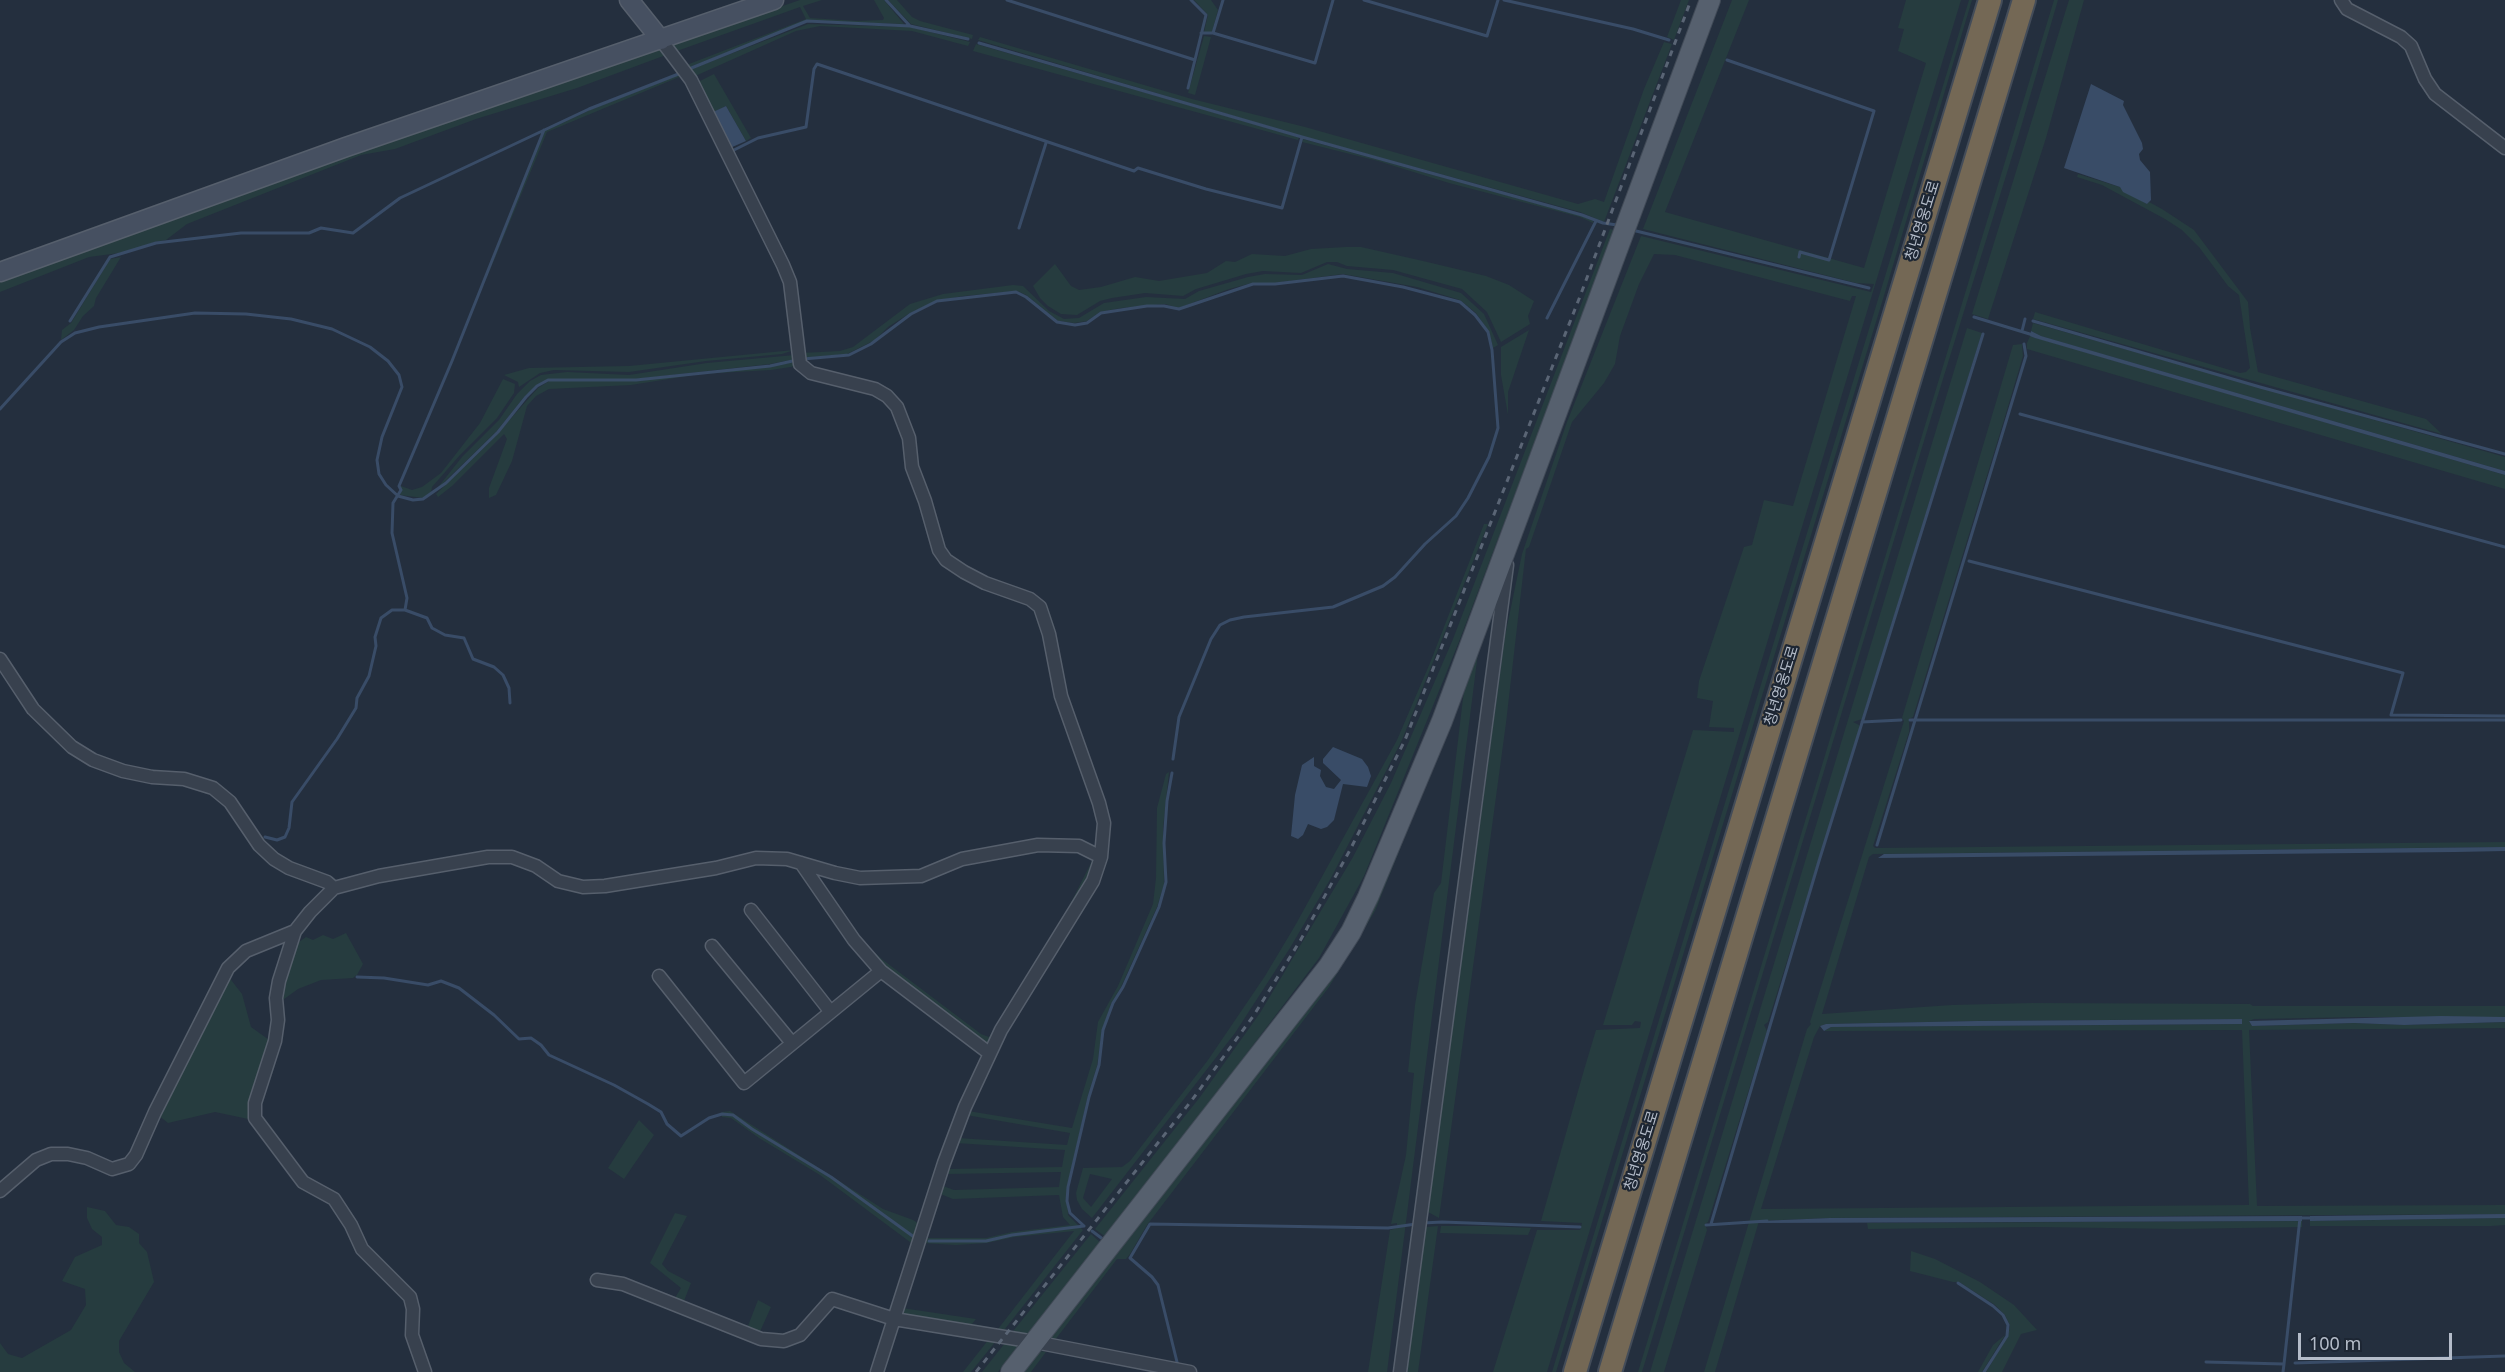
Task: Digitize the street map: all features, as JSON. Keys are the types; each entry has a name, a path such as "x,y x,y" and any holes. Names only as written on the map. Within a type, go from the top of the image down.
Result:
{"highway":[{"name":"청년영웅도로","path":"1575,1372 1990,0"},
{"path":"1610,1372 2024,0"}],"main road":[{"path":"629,0 661,40"},
{"path":"0,272 346,147 774,0"},
{"path":"1011,1372 1329,966 1351,932 1442,721 1710,0"}],"street":[{"path":"2341,0 2347,9 2401,37 2411,46 2425,79 2435,94 2505,148"},
{"path":"661,40 691,80 783,265 790,282 799,358 804,369 811,373 867,387 887,396 897,407 906,430 912,467 925,501 939,550 946,560 985,583 1030,599 1040,607 1049,634 1061,696 1099,802 1104,823 1101,856 1093,881 989,1053 955,1132 877,1372"},
{"path":"1400,1372 1511,531"},
{"path":"0,659 33,709 72,747 93,760 123,771 152,777 184,779 213,788 230,802 260,845 274,859 289,868 327,882 334,888"},
{"path":"425,1372 412,1335 413,1309 410,1297 362,1249 351,1225 334,1199 303,1182 255,1118 255,1103 275,1041 279,981 295,931 334,888 379,876 488,857 512,856 536,866 558,881 583,887 605,886 716,868 756,858 787,859 860,878 892,878 921,876 962,859 1038,845 1078,846 1101,856"},
{"path":"801,863 854,940 881,971 989,1053"},
{"path":"751,910 830,1011"},
{"path":"0,1191 36,1160 51,1154 68,1154 87,1158 112,1169 129,1164 136,1155 155,1112 228,968 246,951 295,931"},
{"path":"712,946 792,1043"},
{"path":"659,976 744,1083 881,971"},
{"path":"597,1280 623,1284 761,1339 784,1341 800,1335 832,1299 894,1319 1035,1342 1190,1372"}],"green space":[{"path":"800,0 822,0 803,6 810,18 857,21 883,20 874,0 884,0 904,24 807,21 688,68 689,64 806,19 800,7 677,51 674,47 674,43"},
{"path":"888,0 897,0 912,17 920,21 973,35 972,39 911,24"},
{"path":"1194,0 1211,0 1218,10 1212,32 1204,32 1208,15"},
{"path":"1681,0 1689,0 1674,40 1667,37"},
{"path":"1732,0 1749,0 1665,212 1864,268 1926,63 1898,51 1904,29 1898,28 1906,0 1961,0 1547,1372 1493,1372 1537,1230 1580,1230 1582,1223 1541,1221 1584,1070 1596,1030 1640,1028 1641,1022 1635,1021 1632,1025 1603,1025 1693,730 1734,732 1734,728 1709,727 1713,701 1697,698 1699,681 1744,547 1752,545 1764,500 1793,506 1856,296 1852,296 1850,301 1675,255 1654,254 1639,284 1620,336 1615,364 1604,383 1572,422 1529,547 1526,549 1506,723 1439,1218 1428,1212 1505,636 1522,554 1567,422 1641,236 1871,292 1874,284 1856,283 1643,229"},
{"path":"1969,0 1972,0 1883,299 1556,1372 1552,1372"},
{"path":"2054,0 2058,0 2019,134 1642,1372 1638,1372"},
{"path":"2069,0 2084,0 2046,138 1988,319 1972,314"},
{"path":"808,24 910,27 970,42 968,46 912,31 820,26 796,31 693,77 689,70"},
{"path":"1204,36 1211,37 1195,95 1188,93"},
{"path":"980,37 1192,99 1305,127 1578,204 1595,199 1604,202 1644,89 1664,42 1672,44 1604,222 1580,212 1301,136 978,40"},
{"path":"976,44 1299,137 1298,140 973,51"},
{"path":"660,49 666,55 577,88 476,119 395,149 361,155 187,224 166,240 127,252 89,257 0,292 0,280 91,246"},
{"path":"683,73 684,75 547,132 483,287 545,131 590,110"},
{"path":"714,74 751,138 746,141 726,106 714,112 698,82"},
{"path":"1303,139 1582,216 1593,223 1580,217 1302,142"},
{"path":"2078,174 2120,187 2147,204 2149,202 2162,209 2194,230 2248,302 2258,372 2426,419 2442,434 2033,319 2035,312 2240,373 2250,368 2239,295 2228,286 2199,247 2182,230 2165,219 2102,185 2077,177"},
{"path":"1610,229 1615,230 1460,639 1364,876 1319,958 1107,1238 1095,1229 1200,1097 1260,1013 1353,857 1391,783 1453,639"},
{"path":"1361,247 1423,261 1486,276 1509,285 1534,301 1528,316 1530,324 1501,342 1487,312 1462,289 1393,270 1347,266 1337,262 1327,262 1301,273 1263,271 1246,274 1196,289 1183,296 1145,293 1112,298 1100,301 1077,315 1061,314 1048,306 1033,286 1055,264 1071,286 1079,290 1101,287 1135,277 1159,281 1207,273 1226,261 1235,262 1252,254 1285,256 1311,249"},
{"path":"121,257 96,298 94,306 83,316 74,330 61,340 62,330 71,323 110,259"},
{"path":"1328,264 1347,269 1393,273 1461,293 1484,314 1498,345 1493,348 1489,332 1476,313 1460,300 1417,287 1343,274 1275,283 1252,283 1179,308 1165,304 1121,308 1100,312 1087,321 1074,323 1058,321 1026,295 1017,291 963,296 937,301 910,313 888,327 875,340 847,354 802,358 801,353 840,351 853,347 910,304 943,294 1013,285 1023,286 1049,311 1064,319 1079,318 1104,303 1146,297 1185,299 1199,291 1248,277 1265,274 1302,275"},
{"path":"2033,323 2505,457 2505,471 2040,336 2031,331"},
{"path":"1967,328 1982,333 1862,719 1853,722 1859,725 1859,730 1768,1022 1764,1025 1767,1031 1708,1222 1705,1224 1707,1230 1664,1372 1650,1372"},
{"path":"1529,330 1508,392 1508,415 1501,375 1501,347"},
{"path":"2030,336 2505,475 2505,489 2027,349"},
{"path":"2022,344 2023,356 1913,717 1909,719 1909,732 1873,846 1875,848 2505,842 2505,847 1873,854 1869,857 1822,1014 1952,1005 2032,1003 2505,1006 2505,1017 2361,1017 2254,1019 2249,1021 2252,1026 2505,1022 2505,1028 2249,1030 2257,1206 2505,1205 2505,1214 1830,1218 1759,1221 1715,1372 1704,1372 1807,1029 1811,1024 1904,721 1902,718 2013,345","holes":["2242,1019 2241,1024 1831,1027 1824,1031 2242,1030 2249,1205 1761,1209 1814,1037 1820,1026 1826,1024 1977,1021"]},
{"path":"794,350 782,354 706,361 629,372 554,370 540,373 519,387 518,382 504,375 529,368 629,366"},
{"path":"795,355 796,359 770,364 636,379 548,379 525,396 497,431 435,491 462,457 499,420 517,394 530,381 541,375 567,372 629,375 707,363"},
{"path":"797,362 797,366 771,370 700,374 631,385 549,389 536,396 527,406 512,461 496,495 489,498 489,488 507,439 504,434 452,486 438,497 436,494 488,444 538,388 549,381 635,381"},
{"path":"503,379 515,384 514,393 497,418 432,487 431,493 423,498 400,495 401,486 412,490 422,487 441,473 480,423"},
{"path":"1484,524 1488,524 1402,740 1331,878 1290,948 1235,1033 1092,1218 1082,1209 1077,1200 1076,1193 1083,1168 1122,1167 1130,1161 1208,1060 1265,976 1296,924 1397,740 1430,663","holes":["1090,1174 1112,1179 1091,1207 1083,1198"]},
{"path":"1479,645 1387,1372 1368,1372 1390,1230 1397,1228 1397,1223 1391,1224 1406,1155 1414,1073 1408,1072 1415,1005 1434,893 1441,883 1464,690 1375,911 1329,987 1147,1225 1130,1254 1126,1259 1117,1259 1055,1340 1049,1340 1314,999"},
{"path":"1169,772 1163,828 1164,885 1157,907 1111,1004 1102,1031 1097,1066 1088,1095 1067,1188 1068,1215 1083,1230 1001,1334 902,1316 902,1308 976,1319 972,1324 998,1329 1074,1231 1014,1237 987,1243 956,1245 921,1243 926,1238 986,1238 1012,1232 1070,1225 1063,1217 1059,1195 953,1199 938,1193 941,1186 954,1190 1059,1187 1061,1172 946,1174 947,1169 1062,1167 1065,1150 956,1143 958,1138 1067,1145 1070,1133 966,1115 968,1111 1072,1128 1093,1059 1098,1022 1118,986 1153,904 1156,878 1157,808 1166,774"},
{"path":"1093,859 1097,861 1091,880 989,1042 985,1043 893,977 848,929 883,960 981,1034 989,1037 1054,936"},
{"path":"346,933 363,964 357,975 353,978 321,980 298,989 280,1002 294,938 299,942 306,937 313,940 323,935 333,939"},
{"path":"228,976 242,994 251,1027 272,1042 253,1120 215,1112 168,1123 158,1115"},
{"path":"730,1111 883,1209 921,1225 914,1245 820,1175 731,1118 722,1117 722,1112"},
{"path":"639,1120 654,1135 624,1179 608,1168"},
{"path":"87,1207 105,1211 116,1225 129,1227 139,1234 139,1243 147,1252 154,1282 119,1341 119,1352 124,1363 135,1372 0,1372 0,1343 8,1354 22,1358 71,1330 86,1305 85,1289 62,1281 75,1257 102,1245 102,1237 92,1229 87,1218"},
{"path":"675,1213 687,1216 662,1264 668,1271 691,1283 682,1306 675,1298 681,1288 650,1263"},
{"path":"2505,1218 2505,1225 2491,1226 2310,1226 2310,1221"},
{"path":"2302,1221 2302,1227 2178,1229 2038,1227 1868,1229 1867,1223"},
{"path":"1438,1226 1418,1372 1407,1372 1426,1227"},
{"path":"1441,1226 1531,1228 1528,1235 1440,1233"},
{"path":"1091,1234 1102,1244 1025,1339 1010,1335"},
{"path":"1911,1251 1935,1259 1980,1282 2014,1305 2037,1330 2021,1334 2002,1372 1986,1372 2008,1336 2010,1326 2005,1315 1995,1305 1959,1282 1910,1271"},
{"path":"758,1300 771,1307 758,1336 746,1331"},
{"path":"2005,1335 1982,1372 1978,1372 1993,1345"},
{"path":"989,1339 996,1341 971,1372 963,1372"},
{"path":"1005,1343 1018,1346 998,1372 982,1372"},
{"path":"1040,1351 1046,1352 1031,1372 1023,1372"}],"water":[{"path":"2091,84 2124,101 2123,105 2142,143 2140,160 2150,172 2151,200 2147,204 2123,192 2120,187 2064,168"},
{"path":"726,106 746,141 730,148 713,112"},
{"path":"2031,331 2041,336 2505,471 2505,475 2035,338 2030,336"},
{"path":"1333,747 1362,759 1371,776 1367,787 1343,784 1334,820 1321,829 1308,824 1303,835 1298,839 1291,836 1295,795 1302,765 1314,757 1314,766 1321,770 1320,776 1326,787 1334,789 1341,780 1323,763 1323,759"},
{"path":"2505,847 2505,851 2456,852 1878,858 1884,854"},
{"path":"2441,1016 2505,1017 2505,1022 2252,1026 2249,1021"},
{"path":"2242,1019 2242,1024 1831,1027 1824,1031 1820,1026 1826,1024 1977,1021"},
{"path":"2505,1214 2505,1218 2310,1221 2310,1216"},
{"path":"2302,1216 2302,1221 1757,1223 1759,1221 1830,1218"}],"waterway":[{"path":"886,0 910,26 968,39"},
{"path":"1007,0 1195,60"},
{"path":"1188,88 1206,15 1191,0"},
{"path":"1213,33 1223,0"},
{"path":"1201,33 1213,33 1315,63 1333,0"},
{"path":"1364,0 1487,36 1498,0"},
{"path":"1504,0 1633,29 1669,40"},
{"path":"689,69 807,21 910,26"},
{"path":"979,43 1582,215 1603,223 1617,225"},
{"path":"1727,60 1874,111 1829,260 1800,252 1799,257"},
{"path":"733,153 734,150 758,138 806,127 814,69 817,64 1134,171 1138,168 1206,189 1282,208 1302,137"},
{"path":"70,321 110,257 156,243 241,233 309,233 321,228 353,233 400,198 589,109 681,73"},
{"path":"265,837 277,840 285,837 289,828 292,802 356,708 357,698 369,676 376,646 375,637 381,618 392,610 405,610 407,598 392,533 393,503 401,490 399,486 452,361 544,130"},
{"path":"1019,228 1046,143"},
{"path":"1547,318 1596,221"},
{"path":"1632,230 1869,288"},
{"path":"803,359 849,355 871,344 911,314 937,301 1016,292 1026,297 1057,322 1075,325 1087,323 1101,313 1147,306 1179,309 1253,284 1275,284 1343,276 1403,287 1460,302 1475,315 1488,332 1492,350 1498,428 1489,457 1456,516 1425,544 1395,577 1383,586 1333,607 1244,617 1220,625 1211,639 1179,717 1173,759"},
{"path":"0,409 61,342 75,333 99,327 195,313 246,314 291,319 332,329 370,347 388,361 399,375 402,387 382,437 377,460 379,474 386,485 398,496 413,500 423,499 446,483 498,432 526,397 537,386 548,380 636,380 770,366 797,360"},
{"path":"1974,317 2033,335"},
{"path":"2022,331 2025,319"},
{"path":"2033,321 2260,387 2505,454"},
{"path":"1711,1224 1819,861 1983,334"},
{"path":"1877,845 2026,356 2024,344"},
{"path":"2020,414 2505,547"},
{"path":"1969,561 2403,673 2391,715 2505,716"},
{"path":"405,610 427,618 432,628 445,635 464,638 473,659 494,667 503,675 509,688 510,703"},
{"path":"1862,722 1901,720"},
{"path":"1910,720 2505,720"},
{"path":"1084,1226 1070,1213 1067,1201 1068,1187 1089,1097 1099,1065 1103,1030 1113,1003 1123,987 1159,907 1166,882 1164,843 1172,773"},
{"path":"357,977 384,978 428,985 441,981 459,988 494,1015 519,1039 531,1038 549,1055 614,1085 648,1104 661,1112 667,1124 681,1136 709,1118 722,1114 733,1115 831,1177 914,1237"},
{"path":"2299,1218 2313,1218"},
{"path":"2206,1362 2284,1364 2300,1218"},
{"path":"1706,1225 1767,1221"},
{"path":"1423,1223 1580,1227"},
{"path":"1178,1366 1158,1285 1130,1258 1150,1224 1388,1228 1416,1224"},
{"path":"929,1241 986,1241 1012,1235 1084,1226"},
{"path":"1092,1231 1104,1240"},
{"path":"1958,1283 1993,1306 2003,1315 2008,1325 2007,1336 1984,1372"},
{"path":"2295,1363 2505,1356"},
{"path":"2283,1372 2284,1364"}],"railway":[{"path":"976,1372 1192,1100 1254,1015 1300,941 1350,850 1405,740 1579,299 1691,0"}]}
